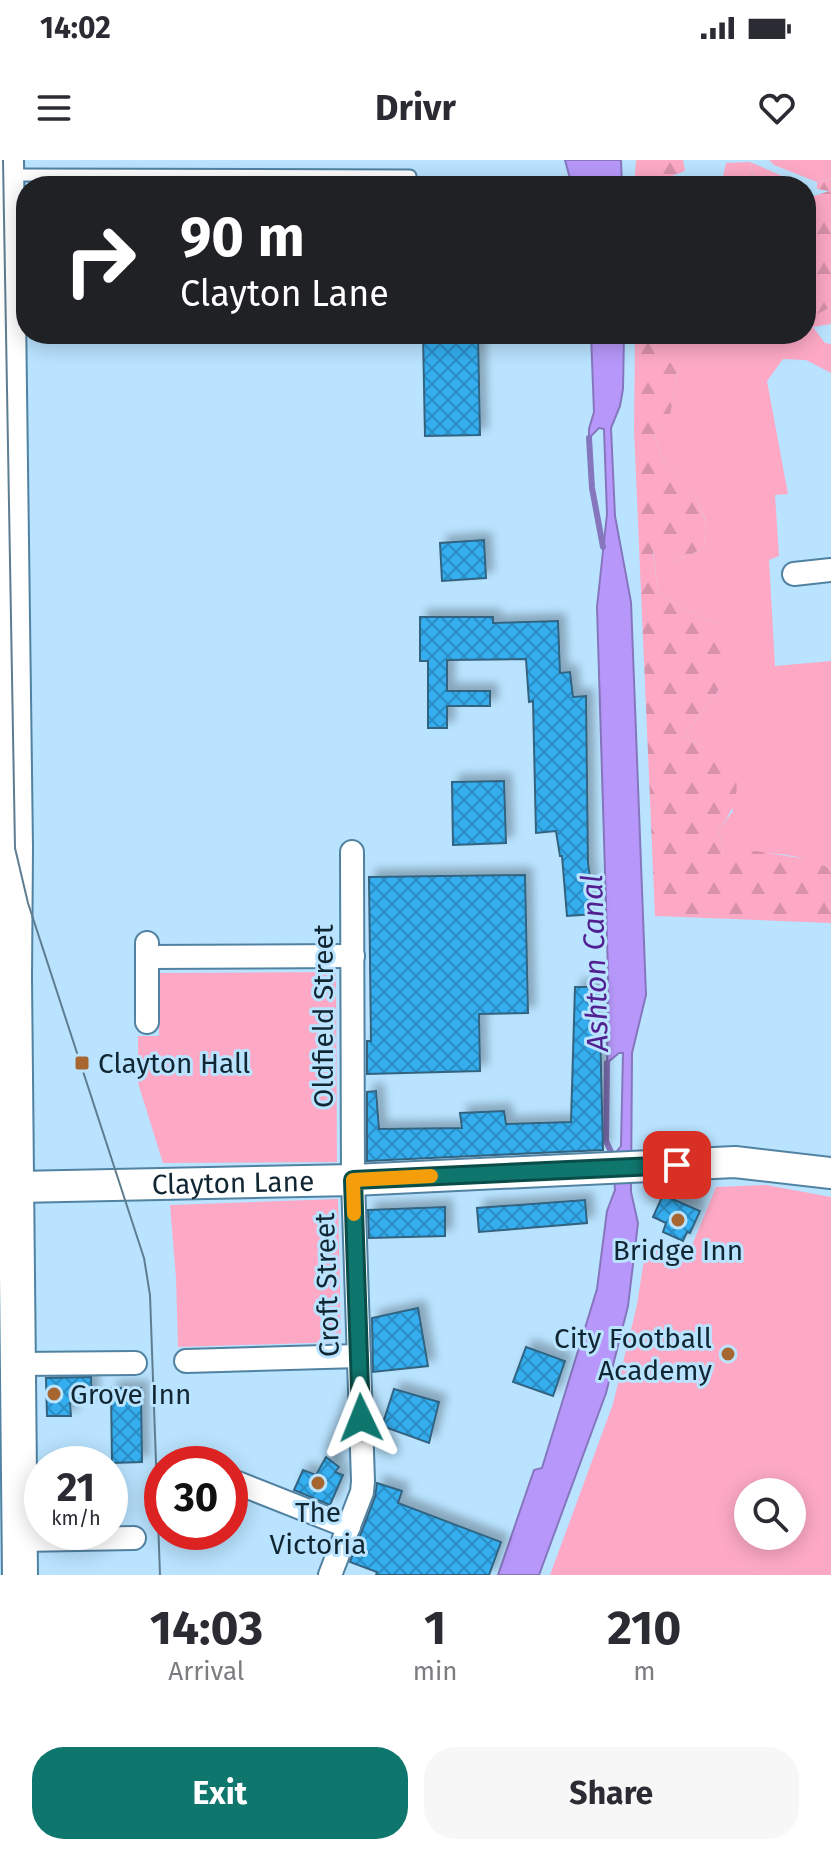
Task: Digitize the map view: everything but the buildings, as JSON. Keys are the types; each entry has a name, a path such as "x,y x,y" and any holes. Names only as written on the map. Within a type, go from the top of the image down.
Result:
{"main road":[{"path":"6,168 8,1187 17,1364 20,1575"}],"street":[{"path":"794,574 831,570"},
{"name":"Oldfield Street","path":"352,852 353,1180"},
{"path":"147,1022 147,950 353,956"},
{"name":"Clayton Lane","path":"8,1187 353,1180 735,1162 831,1173"},
{"name":"Croft Street","path":"330,1575 363,1481 353,1180"},
{"path":"186,1361 359,1356"},
{"path":"17,1364 135,1363"},
{"path":"248,1487 349,1527"},
{"path":"20,1540 134,1538"}],"lane":[{"path":"6,168 410,176"}],"green space":[{"path":"636,160 683,160 685,171 672,176 635,176"},
{"path":"769,160 831,160 831,179 817,182 816,176 802,176"},
{"path":"750,162 782,176 753,176"},
{"path":"750,162 753,176 723,176 726,163"},
{"path":"831,179 831,307 816,314 816,196 829,191 817,189 817,182"},
{"path":"831,307 831,324 816,326 816,314"},
{"path":"816,331 825,343 831,344 831,373 806,360 783,359 767,381 788,494 775,495 779,556 769,560 775,666 831,661 831,869 805,859 778,854 723,855 719,830 733,811 704,748 684,736 721,687 718,624 683,609 658,592 653,549 676,561 704,548 706,521 690,486 665,463 654,436 670,415 679,365 679,344 816,344"},
{"path":"635,344 679,344 679,365 670,416 654,436 665,463 690,485 706,522 704,548 676,561 653,551 658,592 683,609 718,624 730,648 721,687 684,736 704,748 732,755 737,786 731,811 719,830 723,854 756,851 812,860 831,869 831,923 655,916 634,430"},
{"path":"336,972 337,1162 163,1163 138,1083 138,1036 159,1036 158,973"},
{"name":"City Football Academy","path":"766,1185 831,1197 831,1575 550,1575 613,1404 637,1305 646,1246 688,1255 716,1187"},
{"path":"338,1199 341,1342 178,1347 170,1205"}],"shaded area":[{"path":"565,160 621,160 622,176 569,176"},
{"path":"591,344 624,344 623,389 611,428 615,516 631,602 646,995 632,1053 631,1192 638,1223 628,1306 606,1393 539,1575 498,1575 534,1470 542,1468 597,1289 607,1211 615,1190 613,1156 621,1146 623,1053 607,1063 608,972 597,607 607,514 604,429 599,428 589,438 594,412"}],"waterway":[{"path":"589,438 592,488 603,547"},
{"name":"Ashton Canal","path":"607,1063 606,1141 613,1156"}],"tram line":[{"path":"3,160 15,848 28,903 144,1258 150,1295 160,1575"}],"slow traffic":[{"path":"354,1214 353,1180 431,1176"}],"place":[{"name":"Clayton Hall","path":"82,1063"},
{"name":"Bridge Inn","path":"678,1220"},
{"name":"City Football Academy","path":"728,1354"},
{"name":"Grove Inn","path":"54,1394"},
{"name":"The Victoria","path":"318,1483"}],"route":[{"path":"361,1418 353,1180 677,1165"}]}
